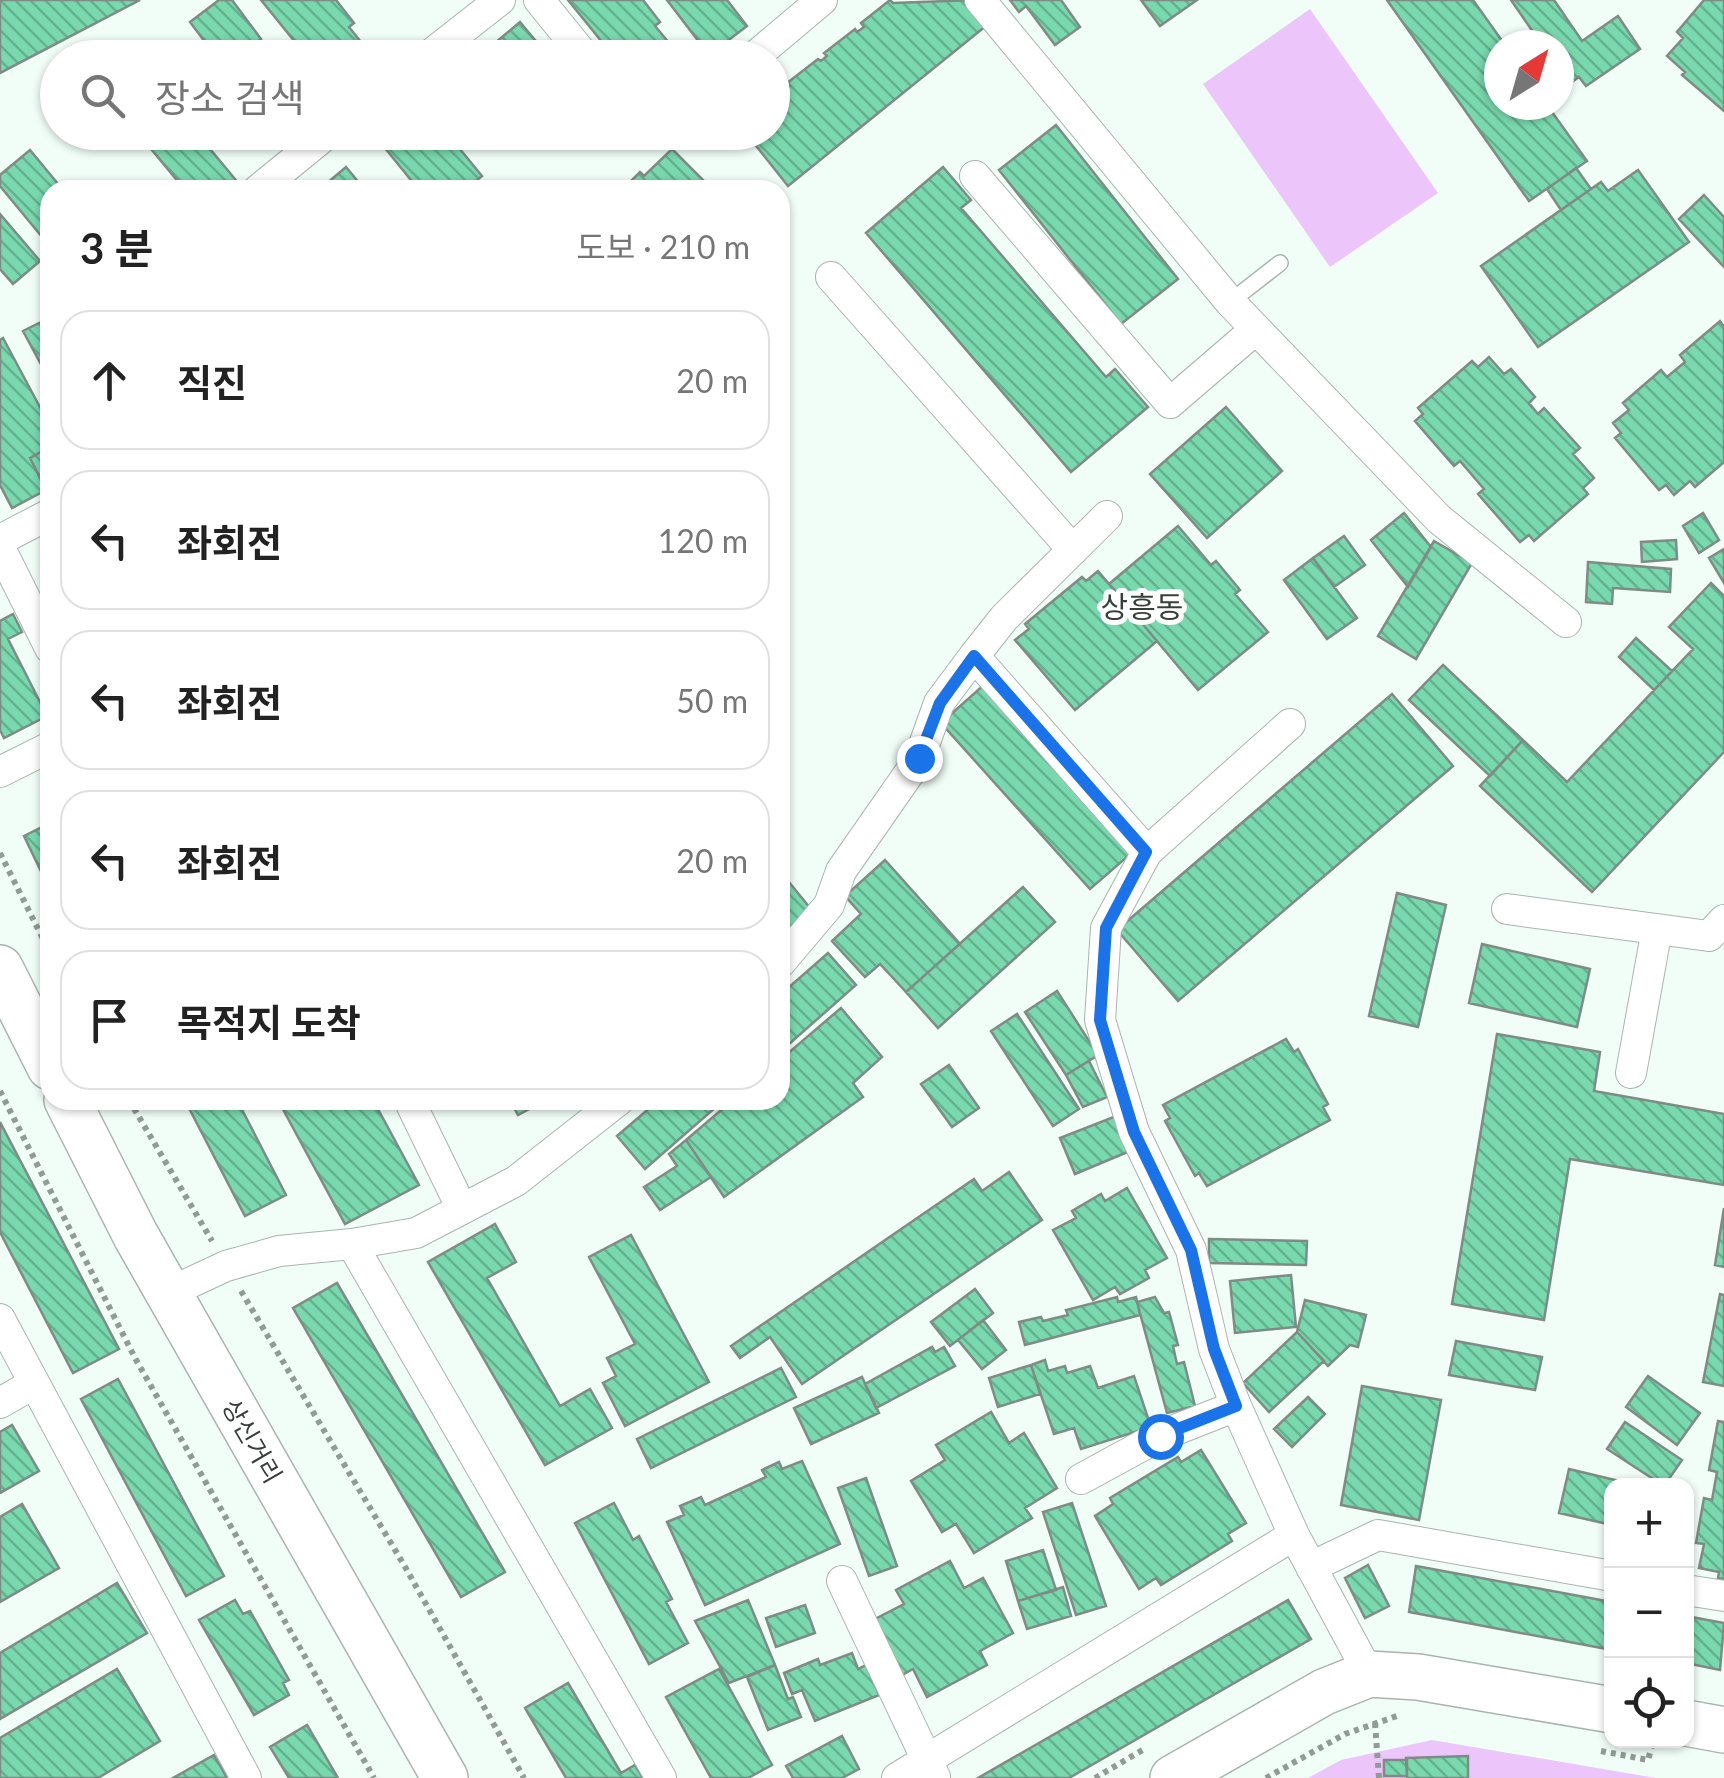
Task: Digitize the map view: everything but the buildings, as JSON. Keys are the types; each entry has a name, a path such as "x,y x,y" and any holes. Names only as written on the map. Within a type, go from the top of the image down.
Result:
{"main road":[{"path":"0,968 40,1047"},
{"name":"상신거리","path":"72,1110 168,1293 445,1778"},
{"path":"1174,1778 1324,1692 1368,1674 1418,1677 1602,1729"},
{"path":"1694,1724 1724,1730"}],"street":[{"path":"449,40 500,0"},
{"path":"539,0 571,40"},
{"path":"774,40 822,0"},
{"path":"980,0 1230,302 1438,519 1566,622"},
{"path":"270,180 307,150"},
{"path":"975,176 1170,403 1256,329"},
{"path":"831,276 1072,550"},
{"path":"790,951 829,905 842,871 919,758 940,703 974,656 1004,618 1107,516"},
{"path":"0,540 40,519"},
{"path":"0,548 40,628"},
{"path":"974,656 1146,852"},
{"path":"1290,724 1146,852 1106,928 1100,1020 1134,1132 1191,1250 1214,1349 1236,1406 1294,1535 1368,1674"},
{"path":"0,772 40,752"},
{"path":"1508,908 1709,936 1724,920"},
{"path":"1631,1072 1658,929"},
{"path":"414,1110 462,1210"},
{"path":"168,1293 226,1266 279,1251 416,1233 516,1181 606,1110"},
{"path":"352,1244 661,1778"},
{"path":"0,1320 246,1778"},
{"path":"0,1402 33,1384"},
{"path":"1081,1479 1160,1436 1236,1406"},
{"path":"897,1778 931,1770 1294,1535"},
{"path":"1310,1567 1378,1535 1604,1575"},
{"path":"842,1581 931,1770"},
{"path":"1694,1591 1724,1596"}],"lane":[{"path":"1230,302 1280,263"}],"path":[{"path":"0,852 40,933"},
{"path":"0,1091 135,1358 374,1778"},
{"path":"135,1110 404,1565 524,1778"},
{"path":"1266,1778 1345,1734 1398,1716 1413,1716"},
{"path":"1375,1723 1378,1778"},
{"path":"1630,1748 1648,1760 1651,1748"}],"shaded area":[{"path":"1310,9 1438,193 1330,267 1203,84"},
{"path":"1432,1740 1656,1778 1308,1778 1341,1760"}],"district":[{"name":"상흥동","path":"1142,608"}],"route":[{"path":"919,758 940,703 974,656 1146,852 1106,928 1100,1020 1134,1132 1191,1250 1214,1349 1236,1406 1160,1436"}]}
